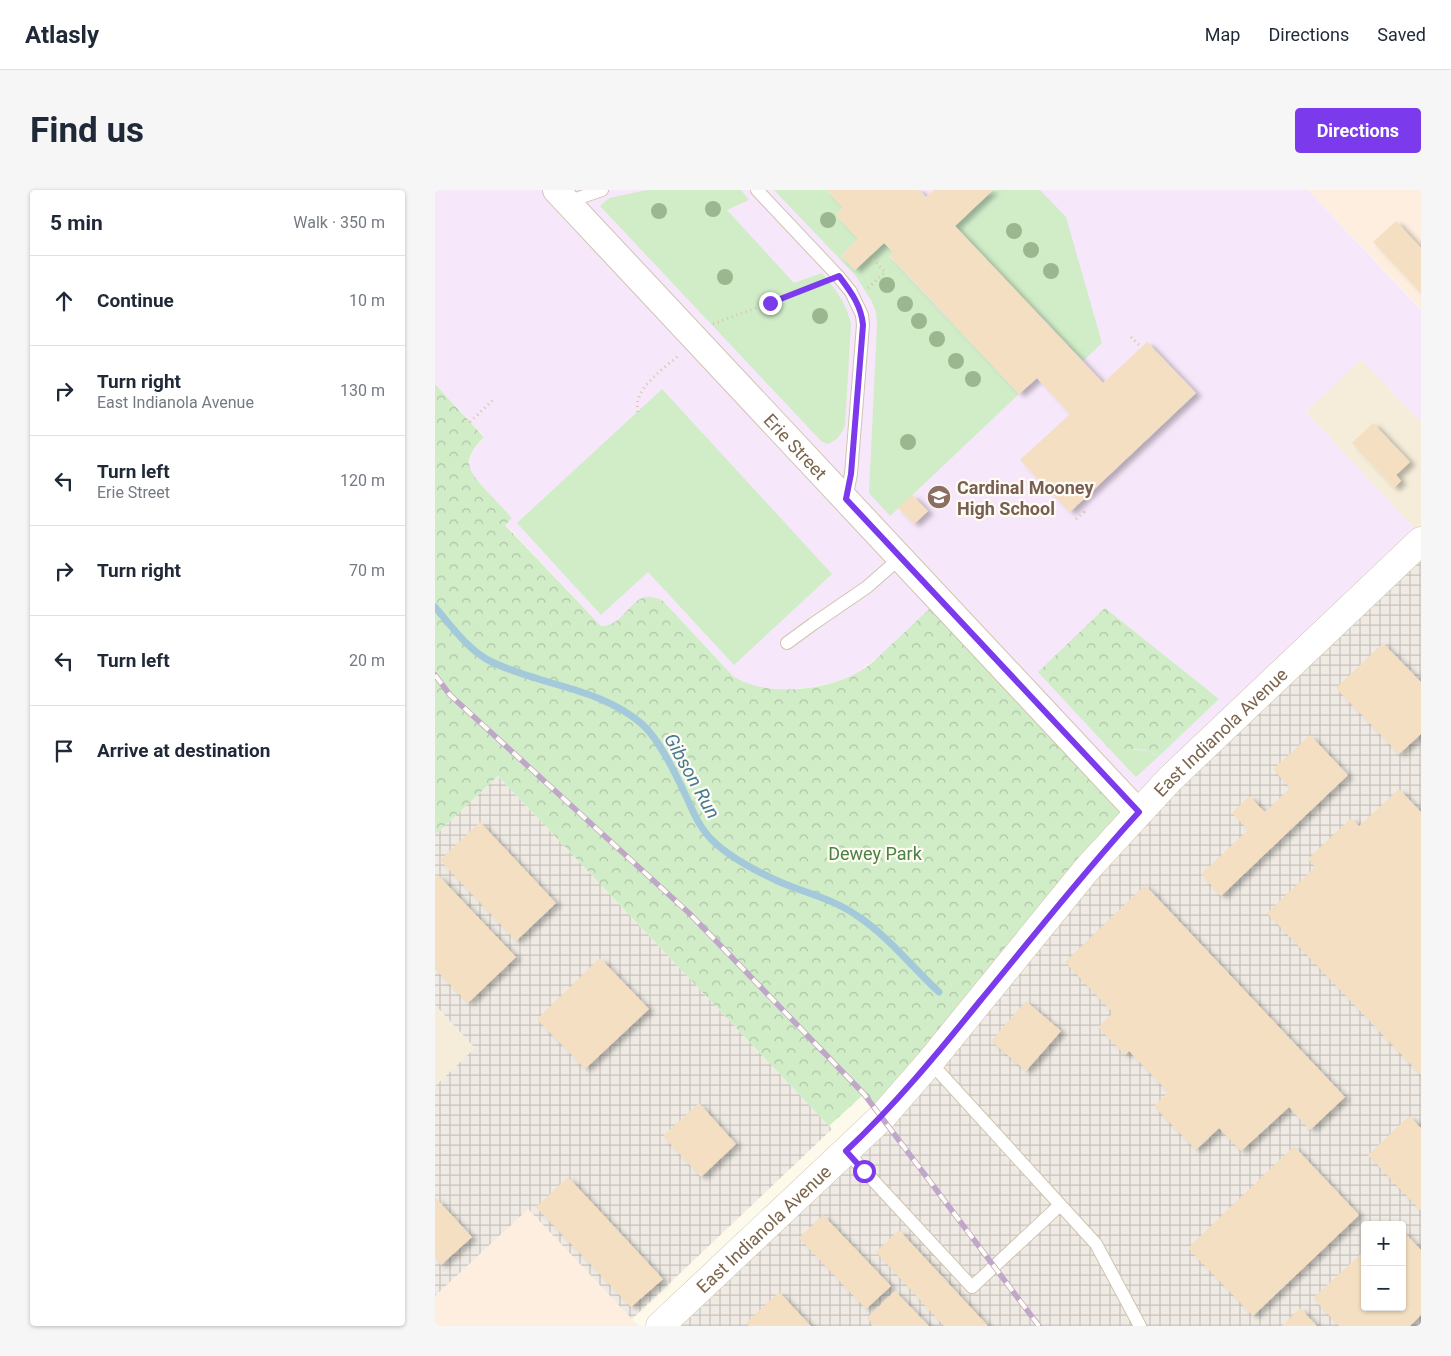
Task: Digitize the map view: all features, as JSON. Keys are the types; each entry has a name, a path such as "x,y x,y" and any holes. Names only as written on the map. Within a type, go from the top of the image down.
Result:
{"street":[{"name":"Erie Street","path":"561,196 1139,812"},
{"name":"East Indianola Avenue","path":"660,1326 882,1117 931,1062 1087,869 1139,812 1199,752 1421,541"}],"lane":[{"path":"561,196 601,190"},
{"path":"757,190 839,276 851,292 862,315 863,325 851,474 846,499"},
{"path":"787,643 867,587 900,558"},
{"path":"931,1062 1095,1244 1140,1326"},
{"path":"846,1151 973,1287 1061,1205"}],"path":[{"path":"866,290 885,272 870,256"},
{"path":"770,303 839,276"},
{"path":"1131,337 1141,347"},
{"path":"470,422 494,400"},
{"path":"1077,505 1084,512 1077,519"}],"shaded area":[{"name":"Cardinal Mooney High School","path":"435,190 1308,190 1421,310 1421,422 1361,360 1306,412 1421,535 1139,813 875,659 856,674 835,682 812,687 786,690 767,689 743,683 733,676 663,601 654,597 641,599 615,623 601,626 505,524 512,518 472,475 469,466 471,454 484,436 435,384"},
{"path":"1308,190 1421,190 1421,310 1418,306"},
{"path":"1361,360 1421,422 1421,535 1306,412"},
{"path":"1421,541 1421,1326 660,1326 850,1148 1087,869"},
{"path":"498,776 832,1129 632,1319 528,1209 435,1296 435,1086 475,1048 435,1005 435,835"},
{"path":"435,1005 475,1048 435,1086"},
{"path":"528,1209 639,1326 435,1326 435,1296"}],"green space":[{"path":"647,190 741,190 749,200 727,210 794,283 822,273 832,285 843,302 851,323 845,426 834,441 828,444 822,442 600,206 609,198"},
{"path":"774,190 827,190 843,208 836,215 858,239 841,256 855,270 884,243 893,252 889,256 1019,394 890,516 869,493 877,325 876,312 856,276"},
{"path":"993,190 1040,190 1066,217 1102,343 1083,361 955,226"},
{"name":"Dewey Park","path":"435,384 484,437 472,451 469,463 470,469 478,482 512,518 505,525 601,626 615,622 642,598 656,598 663,601 733,676 746,683 761,687 777,689 810,688 842,680 860,671 878,657 939,600 1139,813 882,1117 864,1094 829,1126 498,776 435,835"},
{"path":"662,389 832,574 734,665 648,572 601,615 517,523"},
{"path":"1105,608 1219,699 1158,757 1148,751 1137,749 1131,749 1116,756 1038,672"},
{"path":"1128,749 1148,751 1158,757 1136,777 1116,756"}],"building":[{"name":"Cardinal Mooney High School","path":"827,190 919,190 926,197 934,190 993,190 955,226 1103,383 1147,342 1196,393 1070,512 1020,460 1070,414 1037,378 1019,394 889,255 893,252 884,243 855,270 841,256 858,239 836,215 843,208"},
{"path":"1396,221 1421,248 1421,293 1373,242"},
{"path":"1373,423 1410,462 1396,475 1401,481 1394,488 1352,443"},
{"path":"912,495 928,511 914,524 898,508"},
{"path":"1383,643 1421,682 1421,734 1399,754 1336,688"},
{"path":"1310,735 1348,775 1221,896 1201,874 1248,830 1232,813 1249,796 1265,812 1290,788 1273,769"},
{"path":"1399,789 1421,812 1421,1075 1267,913 1315,867 1308,859 1351,818 1359,826"},
{"path":"480,822 556,903 516,941 440,860"},
{"path":"438,875 516,957 468,1003 435,969 435,878"},
{"path":"1145,885 1345,1097 1310,1130 1289,1107 1241,1151 1219,1128 1196,1150 1154,1106 1168,1092 1129,1051 1125,1055 1098,1027 1113,1013 1065,962"},
{"path":"600,958 649,1009 585,1069 537,1019"},
{"path":"1026,1001 1061,1031 1026,1071 991,1041"},
{"path":"699,1103 736,1144 701,1177 663,1136"},
{"path":"1409,1116 1421,1128 1421,1211 1368,1155"},
{"path":"1294,1146 1359,1215 1253,1316 1188,1248"},
{"path":"568,1177 663,1279 631,1307 536,1207"},
{"path":"435,1197 472,1237 441,1265 435,1258"},
{"path":"823,1215 891,1286 866,1309 799,1238"},
{"path":"899,1230 988,1326 944,1326 876,1252"},
{"path":"1406,1234 1421,1250 1421,1315 1410,1326 1339,1326 1313,1298 1361,1254 1361,1311 1406,1311"},
{"path":"895,1291 929,1326 871,1326 873,1324 867,1318"},
{"path":"779,1292 811,1326 749,1326 746,1323"},
{"path":"1300,1308 1317,1326 1282,1326"}],"waterway":[{"name":"Gibson Run","path":"435,607 461,638 476,652 492,662 530,677 589,694 625,712 642,724 655,739 667,759 701,826 719,846 762,874 847,909 878,932 939,992"}],"railway":[{"path":"435,675 450,695 689,913 864,1094 1039,1326"}],"place":[{"name":"Cardinal Mooney High School","path":"939,497"}],"route":[{"path":"770,303 839,276 851,292 862,315 863,325 851,474 846,499 1139,812 1087,869 931,1062 882,1117 846,1151 864,1171"}]}
